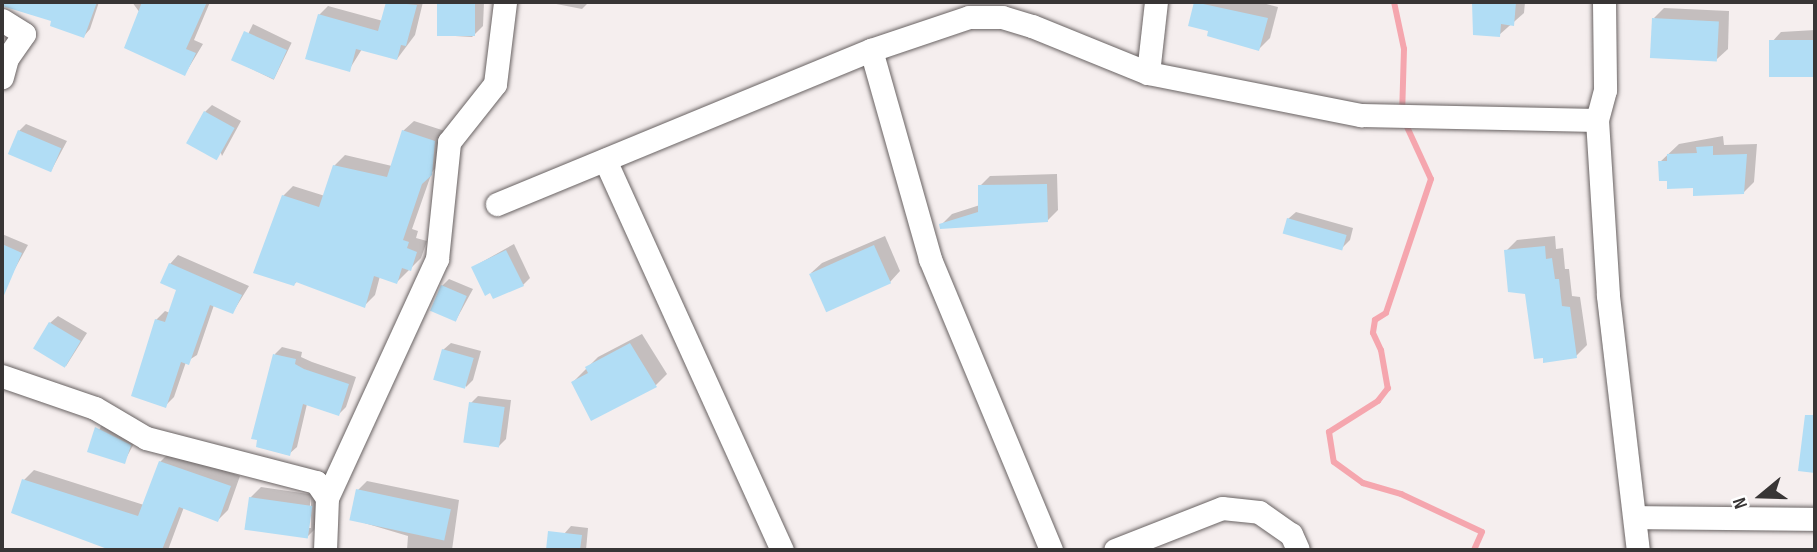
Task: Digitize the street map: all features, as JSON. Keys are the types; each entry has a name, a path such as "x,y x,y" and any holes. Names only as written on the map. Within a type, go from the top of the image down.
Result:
{"street":[{"path":"325,550 327,498 437,259 449,142 495,84 505,2"},
{"path":"1148,73 1156,2"},
{"path":"1604,2 1605,90 1597,120 1608,296 1638,550"},
{"path":"497,204 871,50 969,17 1002,17 1148,73 1361,115 1597,120"},
{"path":"2,20 24,34 7,58 2,77"},
{"path":"871,50 930,259 1051,550"},
{"path":"605,160 782,550"},
{"path":"2,376 94,408 146,438 316,482 327,498"},
{"path":"1115,550 1222,508 1259,512 1291,534 1298,550"},
{"path":"1636,517 1815,519"}],"building":[{"path":"2,2 97,2 84,38 50,26 51,21 2,6"},
{"path":"142,2 207,2 186,49 196,53 185,76 124,48"},
{"path":"386,2 417,5 406,46 401,45 397,60 356,49 350,72 305,59 318,14 378,31"},
{"path":"437,2 475,2 475,36 437,36"},
{"path":"1194,2 1268,18 1259,51 1207,36 1208,31 1188,26"},
{"path":"1472,2 1516,2 1514,26 1501,24 1500,37 1473,35"},
{"path":"1652,18 1719,22 1717,61 1650,58"},
{"path":"244,31 287,50 274,79 231,60"},
{"path":"1769,40 1815,40 1815,77 1769,77"},
{"path":"204,111 235,128 217,160 186,143"},
{"path":"18,130 61,148 51,172 8,154"},
{"path":"402,130 435,141 432,175 422,184 403,240 409,242 407,248 417,252 411,271 402,268 397,284 374,276 365,308 296,282 294,286 253,273 282,195 319,207 333,165 387,177"},
{"path":"1713,146 1713,155 1747,154 1744,194 1693,196 1693,188 1667,189 1667,181 1659,181 1658,161 1667,161 1667,154 1697,153 1696,147"},
{"path":"1047,184 1048,222 940,229 939,224 978,212 978,185"},
{"path":"1287,218 1347,235 1342,250 1283,233"},
{"path":"2,244 22,253 2,300"},
{"path":"874,245 891,283 826,312 809,274"},
{"path":"1545,246 1546,259 1552,258 1555,279 1559,279 1562,306 1570,307 1577,358 1543,363 1543,358 1534,359 1525,294 1508,292 1504,250"},
{"path":"506,250 524,286 493,299 490,293 485,296 471,267"},
{"path":"169,263 242,295 233,314 210,305 189,365 181,362 166,408 131,396 155,319 165,322 176,290 160,283"},
{"path":"441,285 467,296 456,322 430,311"},
{"path":"49,322 81,341 65,368 33,349"},
{"path":"630,343 657,387 591,421 571,382 588,373 585,367"},
{"path":"442,349 474,358 465,389 433,380"},
{"path":"273,354 296,359 295,364 304,369 349,384 339,416 303,404 290,456 256,447 257,440 251,439"},
{"path":"469,402 505,407 499,448 463,443"},
{"path":"1805,415 1815,415 1815,473 1798,471"},
{"path":"95,427 131,445 125,464 87,452"},
{"path":"159,461 231,486 218,522 179,507 162,550 110,550 11,513 22,479 138,516"},
{"path":"356,489 451,509 444,540 349,520"},
{"path":"249,497 312,506 308,539 244,530"},
{"path":"548,531 582,535 580,550 546,550"}],"waterway":[{"path":"1394,2 1404,49 1402,116 1431,179 1386,313 1375,320 1373,333 1381,350 1388,388 1378,401 1329,432 1334,462 1363,483 1401,494 1482,532 1474,550"}]}
